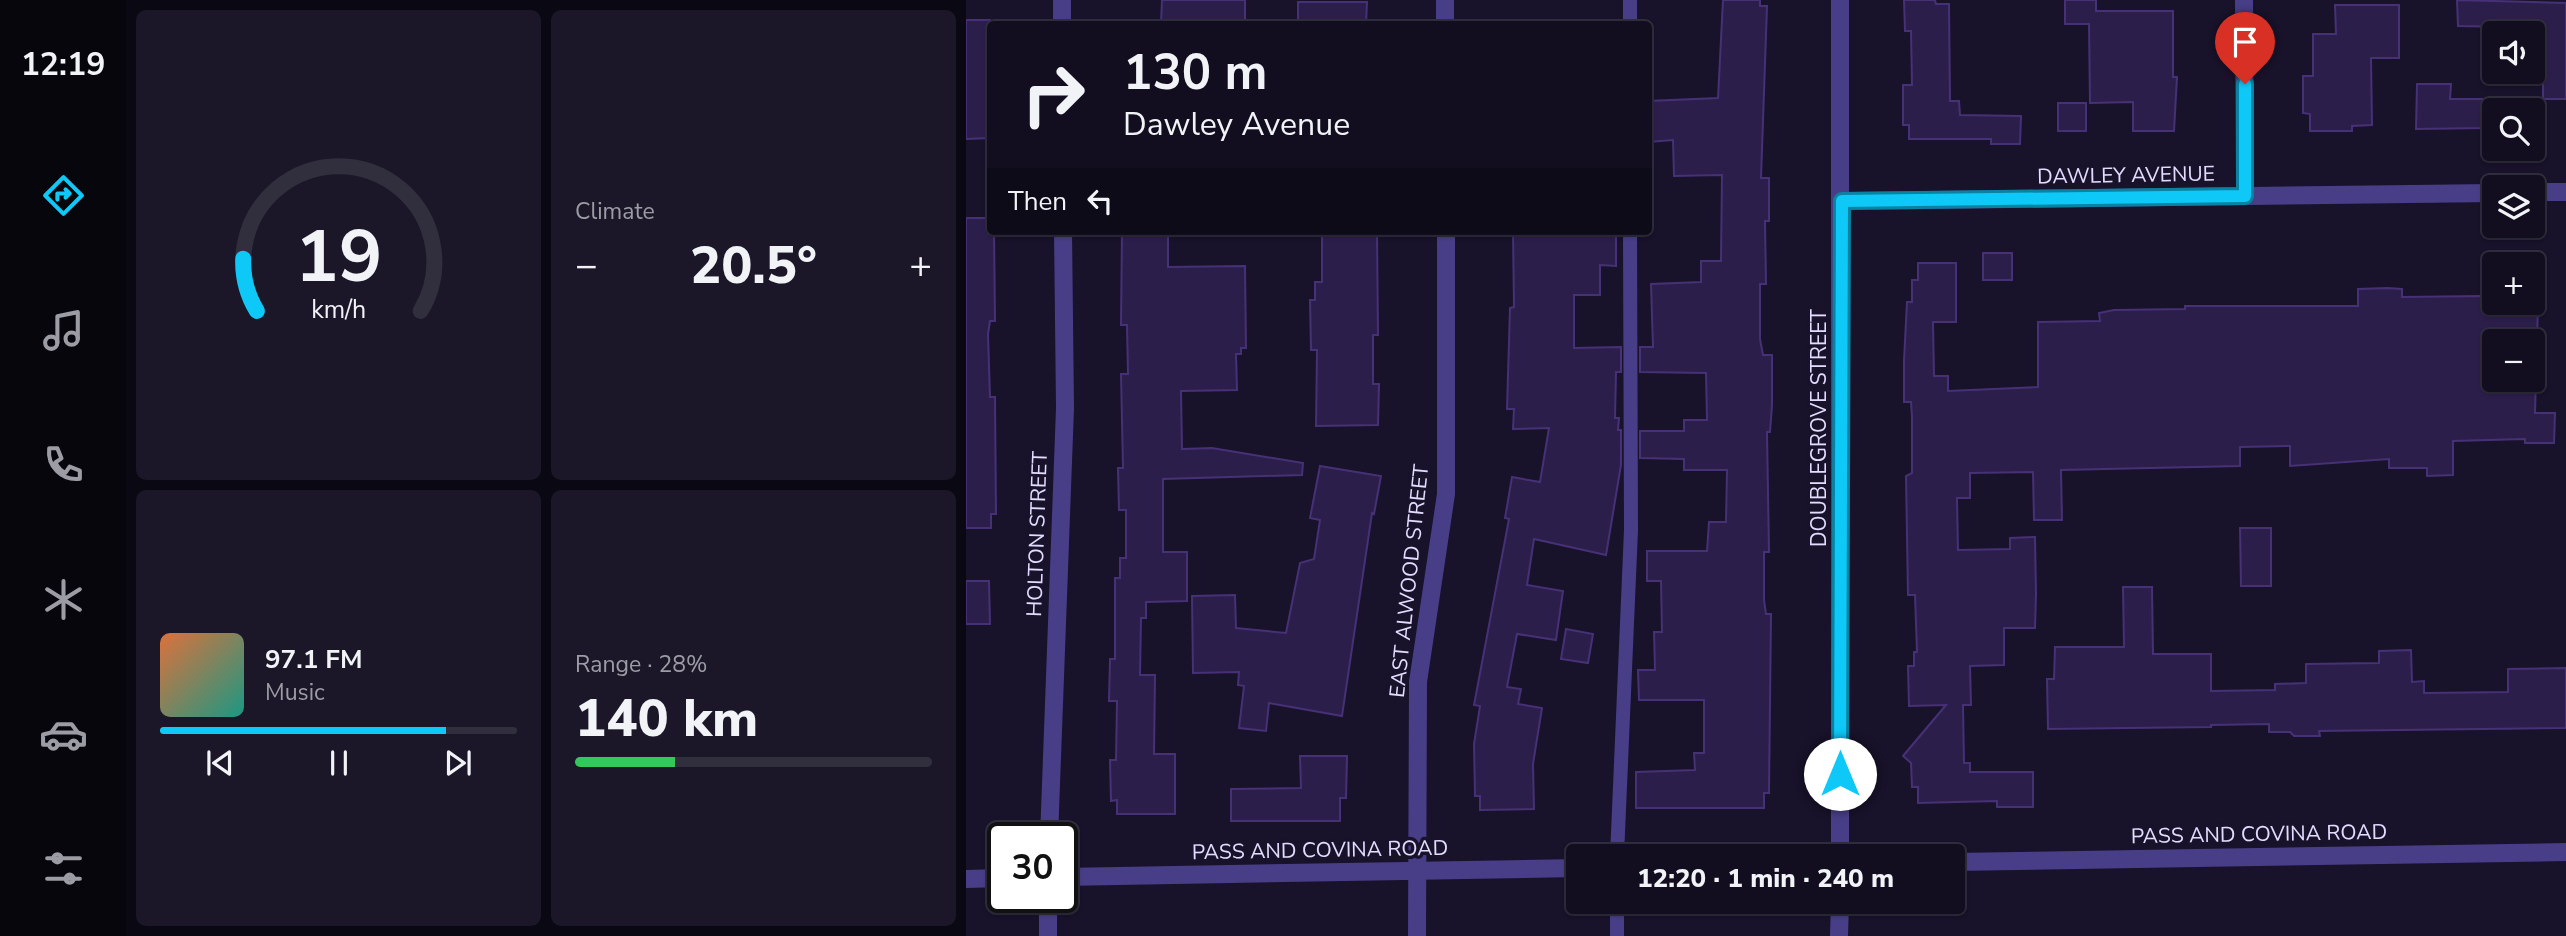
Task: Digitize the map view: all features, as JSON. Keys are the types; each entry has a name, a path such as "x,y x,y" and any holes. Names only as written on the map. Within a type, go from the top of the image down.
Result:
{"street":[{"path":"1062,0 1062,21"},
{"path":"1445,0 1445,21"},
{"name":"DOUBLEGROVE STREET","path":"1840,0 1840,844"},
{"path":"2244,0 2245,196"},
{"path":"2545,192 2566,192"},
{"name":"DAWLEY AVENUE","path":"1842,201 2482,193"},
{"name":"HOLTON STREET","path":"1050,822 1065,408 1063,235"},
{"name":"EAST ALWOOD STREET","path":"1417,936 1418,682 1446,494 1446,235"},
{"name":"PASS AND COVINA ROAD","path":"1965,862 2566,852"},
{"name":"PASS AND COVINA ROAD","path":"1078,877 1566,869"},
{"path":"966,879 987,878"},
{"path":"1048,913 1048,936"},
{"path":"1839,936 1840,914"}],"lane":[{"path":"1630,0 1630,21"},
{"path":"1618,844 1631,530 1630,235"},
{"path":"1617,914 1617,936"}],"building":[{"path":"1162,0 1245,0 1245,21 1161,21"},
{"path":"1723,0 1760,0 1760,6 1767,6 1761,178 1769,178 1769,221 1765,221 1766,284 1760,284 1760,339 1763,355 1772,355 1772,405 1770,432 1767,432 1769,552 1764,552 1764,600 1766,614 1771,614 1769,793 1764,793 1764,808 1636,808 1636,772 1695,770 1694,753 1704,753 1704,700 1639,700 1638,670 1655,670 1654,632 1662,632 1661,581 1647,581 1647,551 1707,551 1709,522 1726,522 1727,470 1684,470 1684,459 1640,458 1640,431 1684,431 1684,420 1707,420 1706,373 1640,372 1640,347 1653,347 1651,284 1701,282 1701,261 1721,261 1722,175 1674,176 1673,140 1652,142 1652,101 1718,98"},
{"path":"1904,0 1935,0 1936,4 1949,4 1950,101 1959,101 1960,115 2021,116 2020,144 1991,144 1991,139 1909,139 1909,125 1903,125 1903,85 1912,85 1911,31 1905,31"},
{"path":"2065,0 2096,0 2096,11 2173,11 2173,77 2177,77 2174,131 2133,131 2133,102 2090,103 2089,24 2065,24"},
{"path":"2457,0 2566,3 2566,99 2543,98 2545,21 2482,21 2482,26 2458,26"},
{"path":"1298,2 1367,2 1366,21 1298,21"},
{"path":"2335,5 2399,5 2399,58 2371,58 2372,125 2352,126 2352,131 2310,131 2310,114 2303,113 2303,76 2313,76 2313,34 2336,34"},
{"path":"966,20 990,20 987,21 987,138 966,139"},
{"path":"2417,84 2451,84 2450,99 2482,99 2482,128 2416,129"},
{"path":"2058,103 2086,103 2086,131 2058,131"},
{"path":"966,218 987,218 987,235 994,235 995,321 990,321 988,334 990,397 995,397 996,514 991,514 991,528 966,528"},
{"path":"1122,235 1168,235 1168,267 1245,266 1246,348 1241,348 1241,354 1236,354 1237,390 1181,391 1182,449 1212,448 1303,463 1302,475 1163,479 1163,552 1187,552 1187,601 1146,602 1146,618 1141,618 1140,675 1155,675 1154,754 1175,754 1175,814 1117,814 1117,800 1111,801 1110,760 1116,760 1117,701 1109,701 1110,659 1115,659 1115,578 1120,578 1120,558 1126,558 1126,510 1119,510 1118,468 1123,468 1121,374 1128,374 1127,325 1121,325"},
{"path":"1322,235 1377,235 1378,335 1373,335 1373,384 1379,384 1378,425 1316,426 1317,350 1311,350 1310,300 1315,300 1315,282 1322,282"},
{"path":"1513,235 1616,235 1616,266 1600,265 1600,295 1574,295 1574,348 1621,347 1621,372 1616,372 1615,418 1619,418 1618,430 1621,430 1621,465 1606,555 1534,539 1527,585 1563,591 1556,640 1517,634 1507,687 1521,689 1518,704 1542,708 1533,764 1534,809 1480,810 1480,796 1475,796 1474,744 1480,706 1474,705 1509,519 1505,518 1512,477 1540,482 1549,428 1513,429 1514,409 1507,409 1510,308 1514,307"},
{"path":"1983,253 2012,253 2012,280 1983,280"},
{"path":"1918,263 1956,263 1956,322 1933,322 1934,376 1948,376 1948,391 2038,387 2038,322 2100,321 2099,313 2114,310 2185,309 2185,306 2358,306 2358,289 2402,289 2402,297 2481,296 2482,315 2538,315 2537,329 2482,329 2482,392 2536,392 2535,413 2555,413 2554,443 2525,443 2525,439 2453,441 2453,475 2427,476 2427,468 2389,468 2389,459 2290,466 2290,446 2240,447 2240,466 2061,470 2062,520 2034,520 2033,472 1970,473 1970,498 1957,498 1958,550 2010,549 2010,538 2035,537 2036,594 2035,628 2004,628 2004,665 1970,666 1971,705 1963,705 1964,763 1970,763 1970,772 2033,772 2033,807 1997,807 1997,801 1918,803 1918,787 1912,787 1911,763 1903,756 1946,705 1909,706 1908,666 1914,666 1914,652 1917,652 1915,595 1908,595 1906,476 1912,473 1912,417 1911,402 1904,402 1907,302 1912,302 1912,280 1918,280"},
{"path":"1320,466 1381,476 1374,514 1372,513 1342,716 1269,703 1266,731 1239,728 1244,686 1238,685 1239,672 1193,673 1192,596 1235,595 1236,628 1286,633 1300,563 1314,559 1320,520 1310,518"},
{"path":"2240,528 2271,528 2271,586 2241,586"},
{"path":"966,581 989,581 990,624 966,624"},
{"path":"2123,587 2152,587 2153,654 2211,654 2211,691 2275,690 2275,684 2306,683 2306,664 2379,663 2379,651 2411,650 2412,682 2424,681 2424,693 2508,692 2508,669 2566,668 2566,728 2319,731 2320,736 2269,732 2269,724 2048,729 2047,679 2054,679 2055,647 2124,647"},
{"path":"1566,629 1593,634 1588,663 1561,659"},
{"path":"1300,756 1347,756 1346,798 1340,798 1340,821 1231,821 1231,789 1301,788"}],"route":[{"path":"1840,774 1842,201 2245,196 2245,84"}]}
